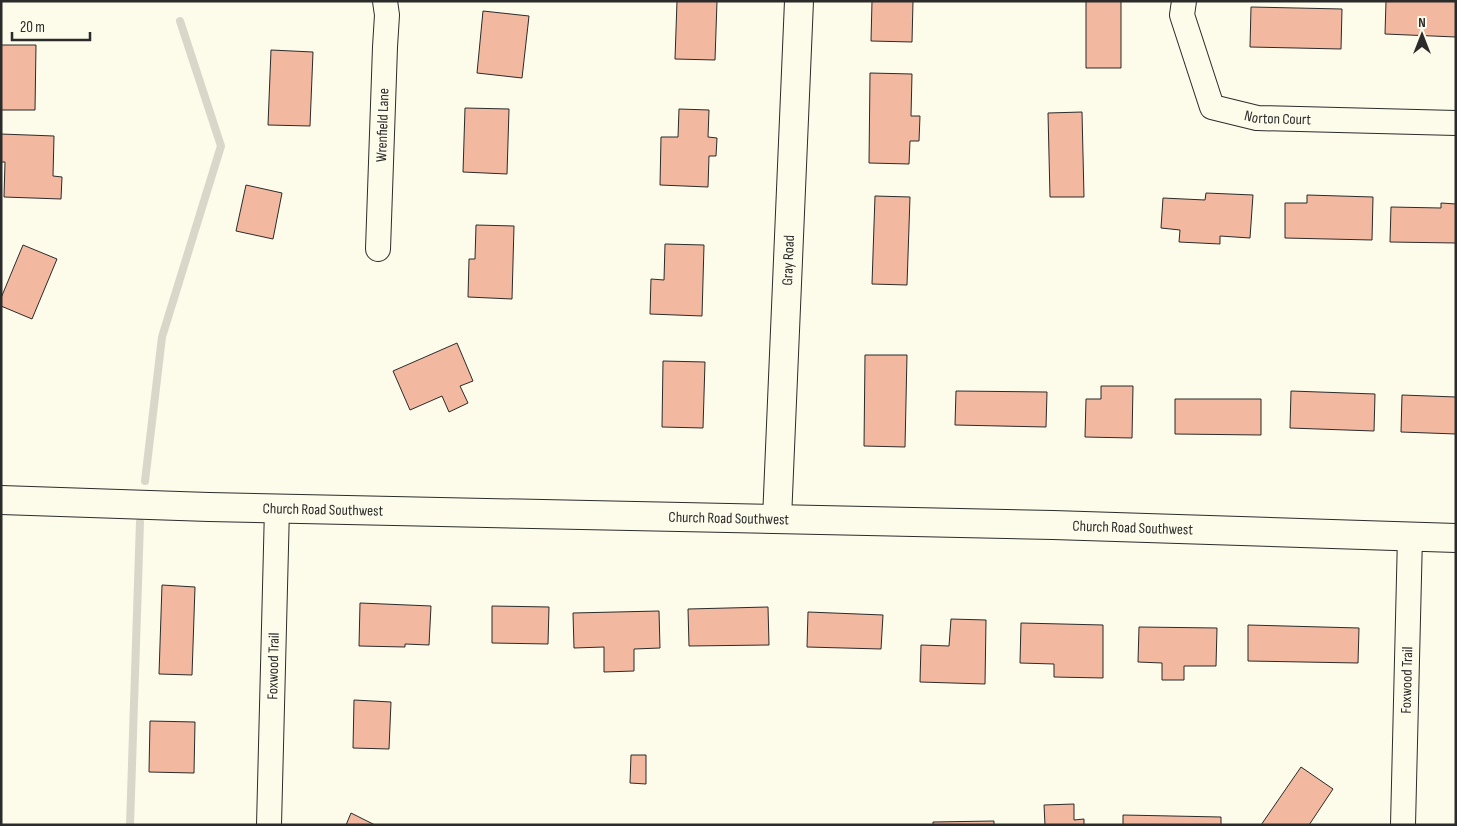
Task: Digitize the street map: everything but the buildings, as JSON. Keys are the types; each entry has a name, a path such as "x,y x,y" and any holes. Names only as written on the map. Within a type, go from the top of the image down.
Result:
{"street":[{"name":"Wrenfield Lane","path":"378,249 384,47 387,16 385,1"},
{"name":"Gray Road","path":"777,519 799,1"},
{"name":"Norton Court","path":"1184,1 1182,15 1212,107 1256,118 1456,123"},
{"name":"Church Road Southwest","path":"1,500 1053,525 1456,538"},
{"name":"Foxwood Trail","path":"269,825 277,508"},
{"name":"Foxwood Trail","path":"1403,825 1410,536"}],"waterway":[{"path":"145,481 162,337 221,146 180,21"},
{"path":"130,825 140,522"}]}
